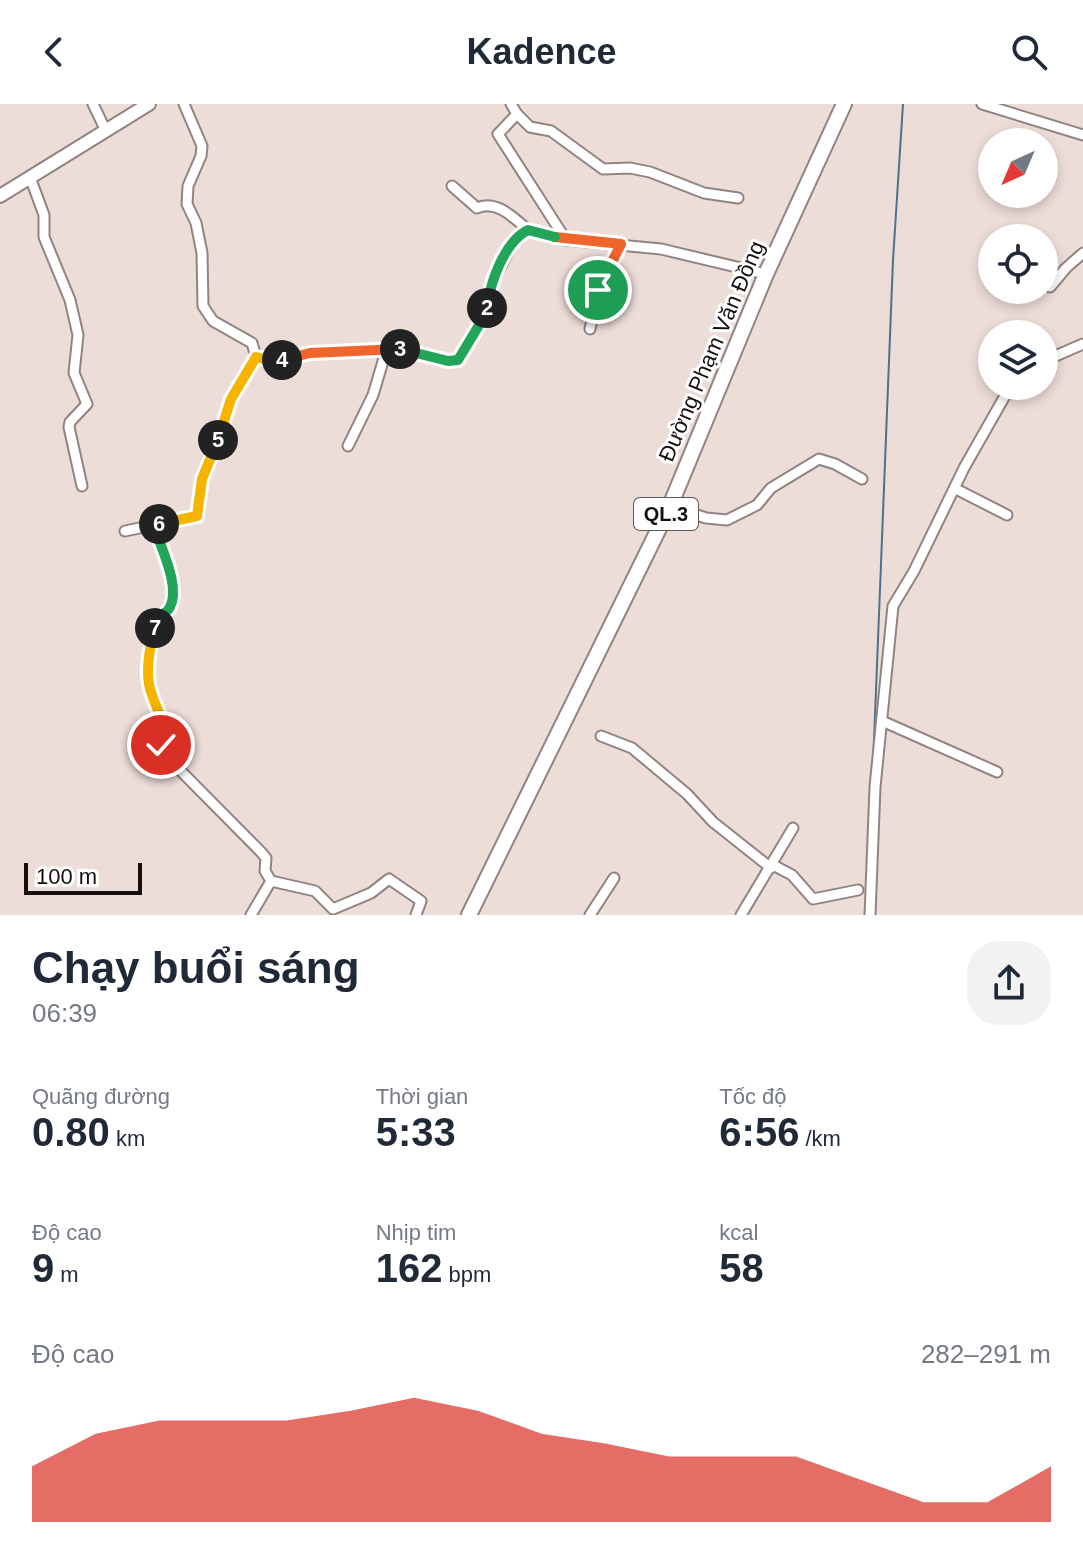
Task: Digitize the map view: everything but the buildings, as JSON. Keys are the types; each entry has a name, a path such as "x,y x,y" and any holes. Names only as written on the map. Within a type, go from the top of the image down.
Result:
{"highway":[{"name":"Đường Phạm Văn Đồng","path":"469,915 670,506 766,274 844,104"}],"main road":[{"path":"0,196 149,104"}],"street":[{"path":"93,104 106,131"},
{"path":"125,531 197,516 203,474 231,399 256,357 252,343 213,321 203,306 202,253 196,223 187,204 188,186 202,146 184,104"},
{"path":"511,104 530,127 551,131 603,169 630,168 650,172 704,193 738,198"},
{"path":"982,104 1083,135"},
{"path":"517,114 498,134 566,240"},
{"path":"30,177 44,215 44,237 67,291 78,335 74,373 87,404 69,427 82,486"},
{"path":"452,186 477,208 491,205 528,230 566,240 674,251 766,274"},
{"path":"256,357 273,361 310,353 397,349 448,361 458,360 484,317 489,290 509,250 519,235 528,230"},
{"path":"590,329 598,290 621,244"},
{"path":"1058,278 1083,253"},
{"path":"1058,355 1083,344"},
{"path":"348,446 373,395 386,351"},
{"path":"870,915 875,787 893,606 1003,400"},
{"path":"670,506 706,518 727,520 757,505 771,488 819,459 862,479"},
{"path":"956,489 1007,515"},
{"path":"154,525 174,586 171,605 156,620 149,659 149,685 164,729 162,749 266,858 265,871 271,881 315,891 333,909 371,893 389,879 421,901 416,915"},
{"path":"882,721 997,772"},
{"path":"601,736 632,748 687,794 713,822 772,867 792,875 813,899 858,890"},
{"path":"741,915 793,828"},
{"path":"590,915 614,878"},
{"path":"251,915 258,898 271,881"}],"waterway":[{"path":"873,766 893,260 903,104"}],"route":[{"path":"161,745 165,734 153,700 148,673 156,620 171,605 174,586 154,525 197,516 203,474 224,425 231,399 256,357 273,361 310,353 397,349 448,361 458,360 484,317 489,290 500,266 519,235 528,230 566,240 621,244 598,290"}]}
